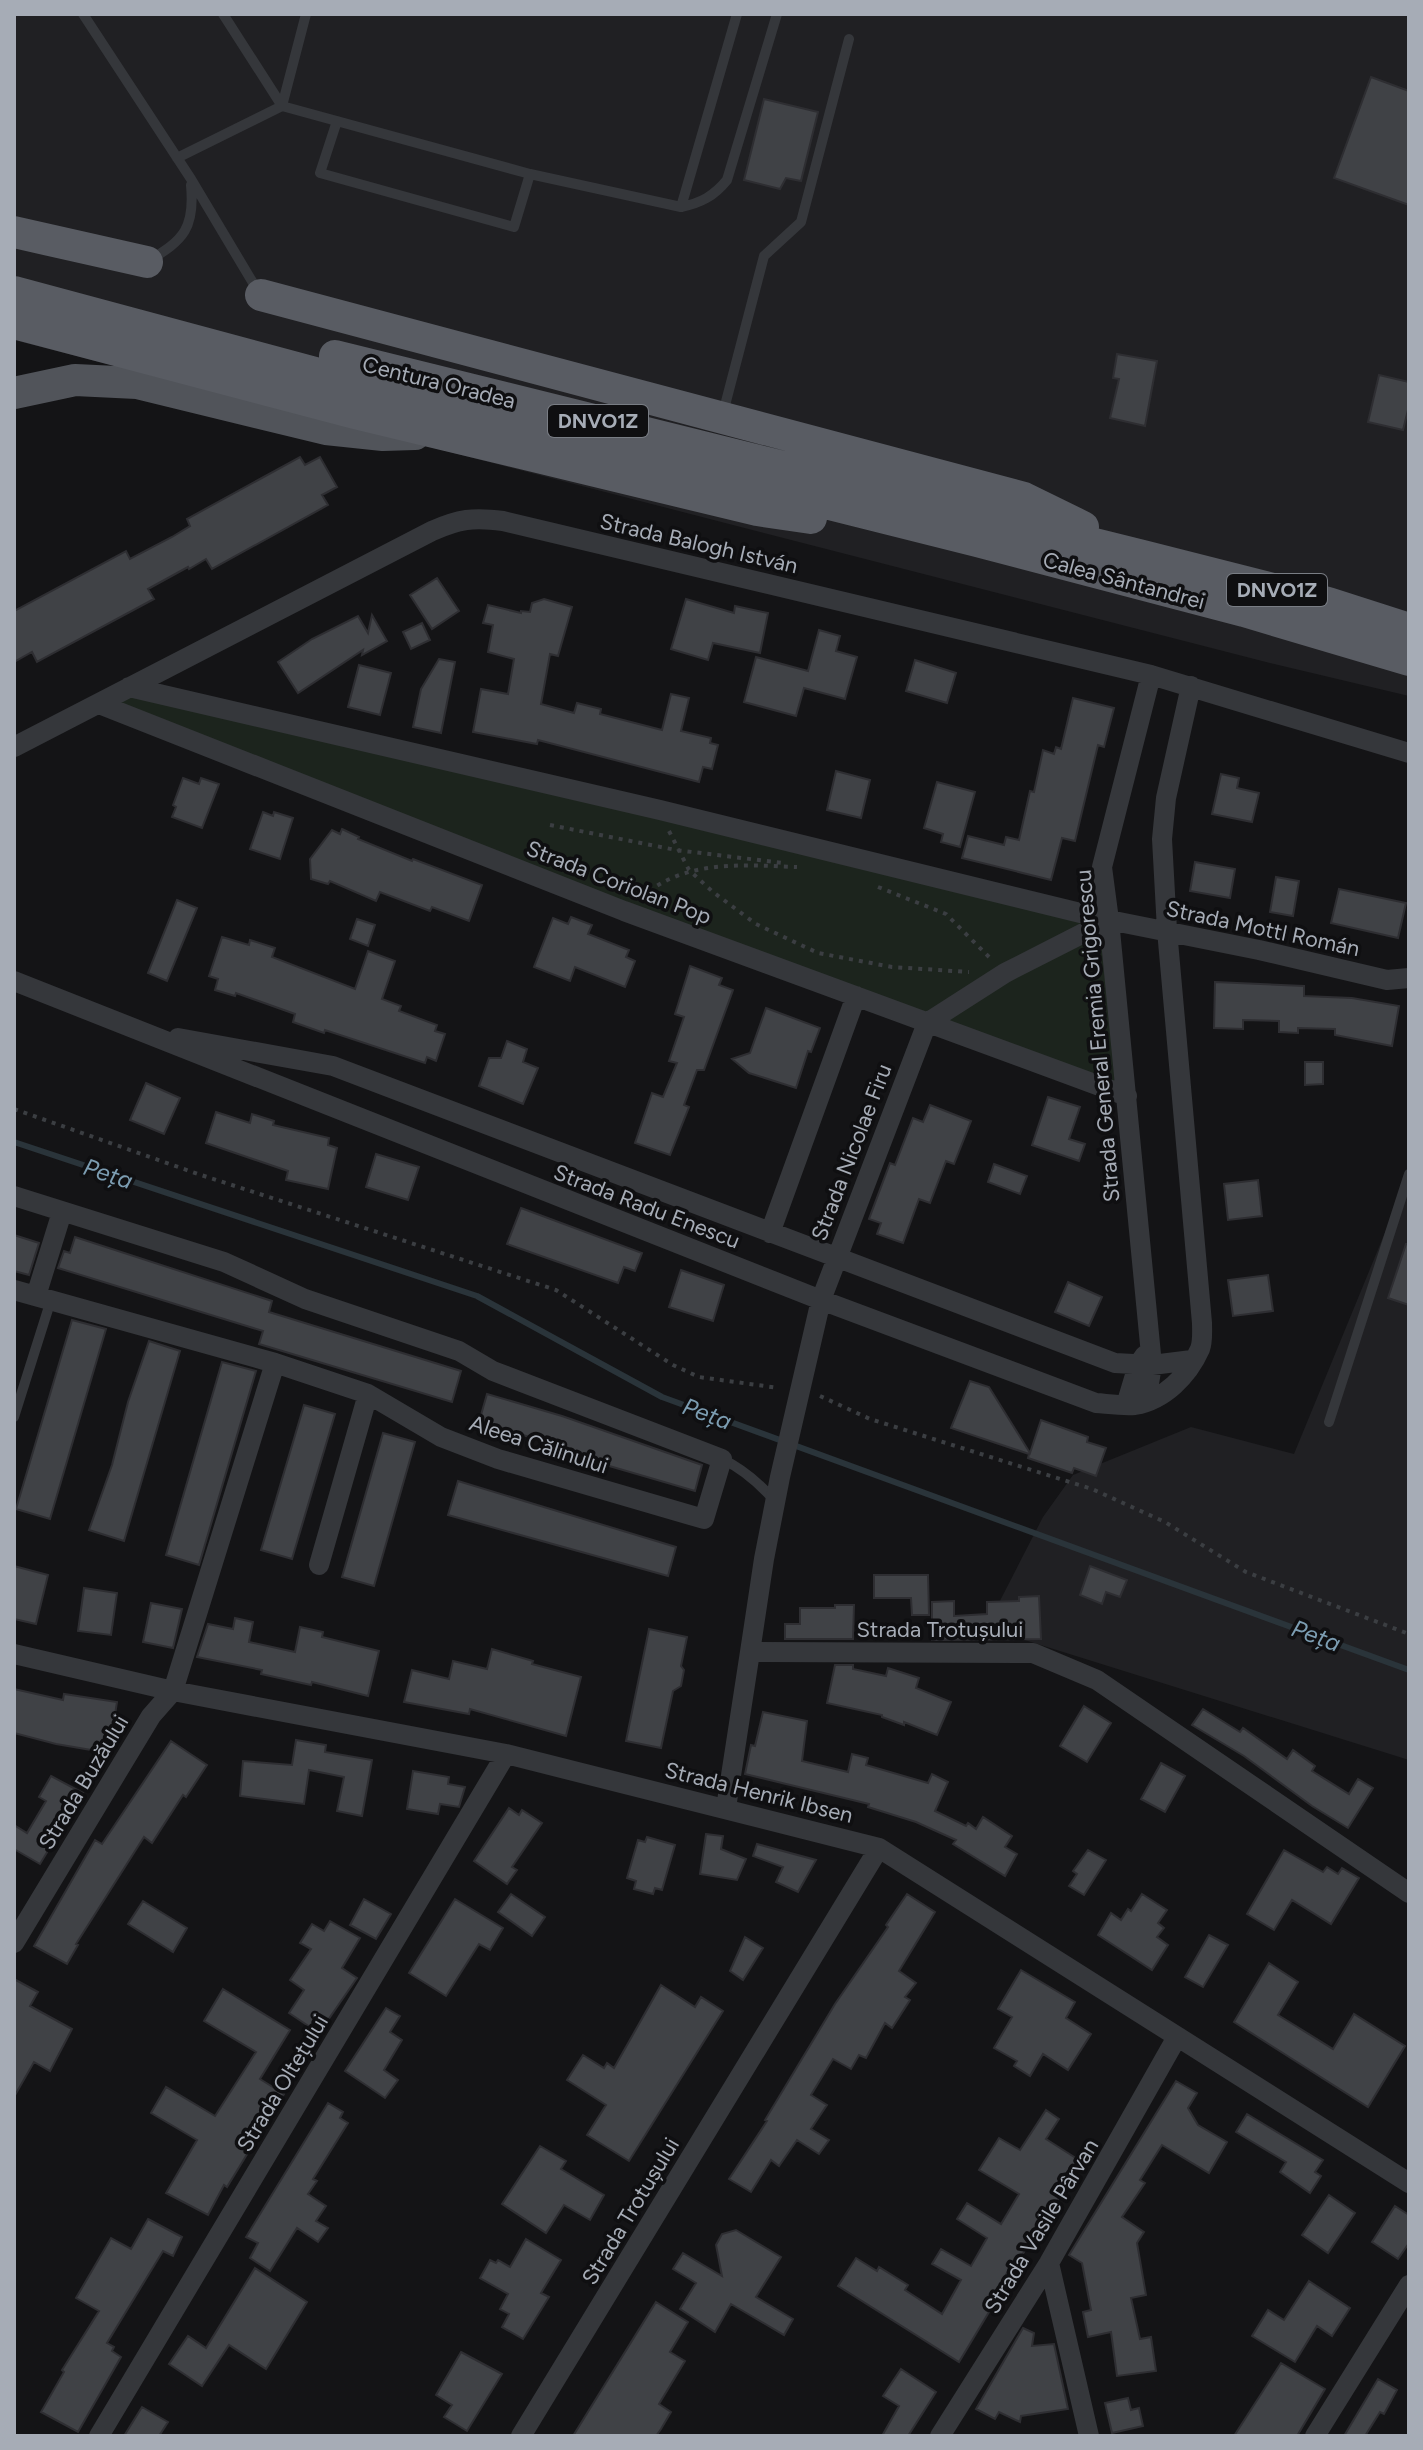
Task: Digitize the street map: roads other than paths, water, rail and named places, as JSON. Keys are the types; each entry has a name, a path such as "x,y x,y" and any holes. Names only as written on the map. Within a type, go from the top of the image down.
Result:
{"highway":[{"path":"14,232 147,262"},
{"name":"Centura Oradea","path":"14,277 52,294 419,401 977,541"},
{"name":"Centura Oradea","path":"14,292 52,294 1143,556"},
{"path":"261,295 1024,498 1143,556"},
{"path":"14,323 438,433 757,510 977,541"},
{"name":"Calea Sântandrei","path":"977,541 1257,615 1409,660"},
{"name":"Calea Sântandrei","path":"1143,556 1328,603 1409,629"}],"main road":[{"path":"14,393 61,382 104,379 167,388 326,429 383,435 438,433"}],"street":[{"name":"Strada Balogh István","path":"14,747 432,531 458,519 479,518 518,524 1151,675 1409,753"},
{"name":"Strada General Eremia Grigorescu","path":"1136,1404 1146,1360 1127,1096 1102,867 1151,675"},
{"path":"1136,1404 1166,1394 1182,1377 1201,1347 1202,1323 1167,930 1162,839 1166,798 1191,686"},
{"path":"129,687 660,810 1109,920"},
{"name":"Strada Coriolan Pop","path":"99,704 624,911 1127,1096"},
{"path":"927,1023 1005,973 1109,920"},
{"name":"Strada Mottl Román","path":"1109,920 1167,930 1387,980 1407,979"},
{"name":"Strada Radu Enescu","path":"14,981 821,1300 1096,1403 1136,1404"},
{"path":"770,1233 856,996"},
{"name":"Strada Nicolae Firu","path":"750,1652 775,1501 821,1300 927,1023"},
{"name":"Strada Radu Enescu","path":"135,1031 333,1066 1115,1363 1192,1360"},
{"path":"14,1196 224,1262 305,1299 428,1339 459,1351 493,1371 722,1459"},
{"path":"44,1298 62,1212"},
{"name":"Aleea Călinului","path":"14,1290 275,1363 368,1394 441,1437 498,1459 704,1519 722,1459"},
{"path":"173,1691 275,1363"},
{"path":"319,1565 368,1394"},
{"path":"726,1808 750,1652"},
{"name":"Strada Trotușului","path":"750,1652 1033,1653 1097,1680 1409,1893"},
{"name":"Strada Henrik Ibsen","path":"14,1654 173,1691 506,1754 879,1848 1409,2183"},
{"name":"Strada Buzăului","path":"14,1943 151,1716 173,1691"},
{"name":"Strada Oltețului","path":"99,2436 506,1754"},
{"name":"Strada Trotușului","path":"521,2436 879,1848"},
{"name":"Strada Vasile Pârvan","path":"940,2436 1049,2263 1177,2037"},
{"path":"1049,2263 1089,2436"},
{"path":"1315,2436 1409,2285"}],"lane":[{"path":"83,14 191,179 252,285 261,295"},
{"path":"223,14 282,106"},
{"path":"282,106 306,14"},
{"path":"681,207 737,14"},
{"path":"177,158 282,106 530,174 681,207 698,204 715,194 727,180 777,14"},
{"path":"721,419 764,256 801,222 849,39"},
{"path":"337,121 320,173 454,211 514,227 530,174"},
{"path":"147,262 170,248 187,231 192,214 191,179"},
{"path":"1329,1422 1409,1174"},
{"path":"14,1417 44,1298"},
{"path":"722,1459 759,1483 775,1501"}],"waterway":[{"name":"Peța","path":"14,1142 477,1296 662,1397 1409,1670"}]}
